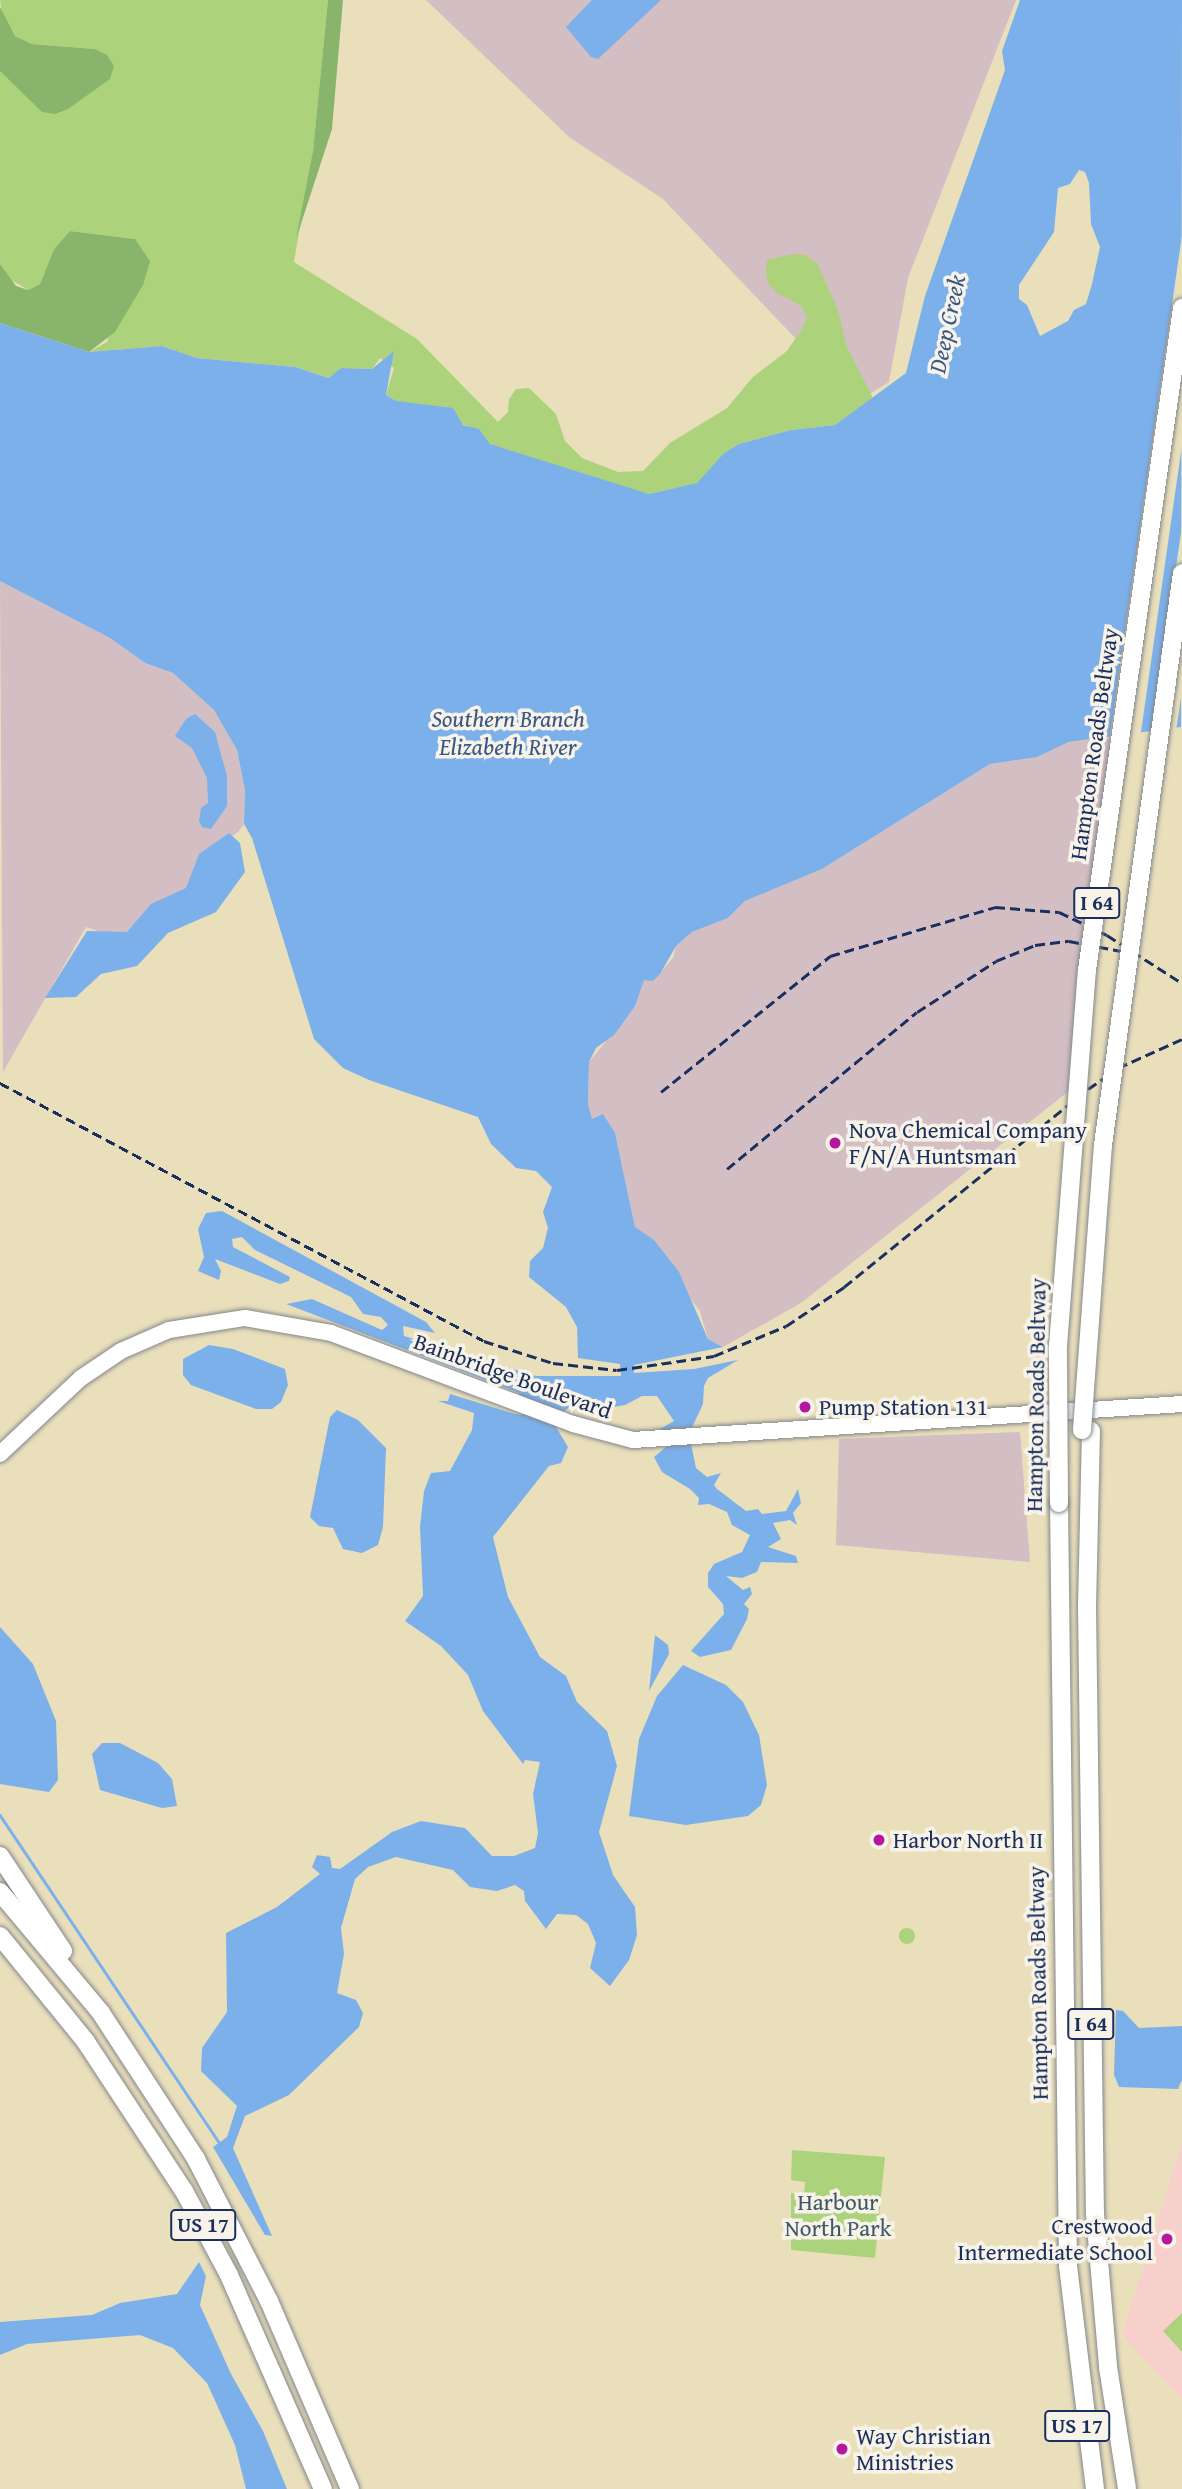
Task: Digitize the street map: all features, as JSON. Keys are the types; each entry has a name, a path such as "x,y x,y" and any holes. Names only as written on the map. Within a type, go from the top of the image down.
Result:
{"highway":[{"name":"Hampton Roads Beltway","path":"1097,2489 1076,2363 1066,2196 1059,1727 1058,1346 1087,970 1182,308"},
{"path":"1059,1503 1077,1199 1100,944 1182,387"},
{"path":"1086,1430 1105,1132 1182,573"},
{"name":"I 64","path":"1128,2489 1118,2441 1095,2214 1086,1430 1117,1106 1182,648"},
{"path":"0,1856 102,2013"},
{"name":"US 17","path":"0,1892 102,2013 166,2109 237,2237 350,2489"},
{"name":"US 17","path":"0,1936 124,2096 184,2191 245,2308 323,2489"},
{"path":"0,1950 41,1986"},
{"name":"US 17","path":"1076,2363 1075,2418 1088,2489"},
{"path":"1116,2489 1118,2441"}],"main road":[{"name":"Bainbridge Boulevard","path":"0,1454 87,1373 134,1344 188,1325 245,1318 331,1332 559,1419 613,1437 646,1441 1182,1404"},
{"name":"Bainbridge Boulevard","path":"0,1462 33,1424"}],"shaded area":[{"path":"426,0 1016,0 908,278 889,382 856,402 663,199 569,137"},
{"path":"0,581 110,638 145,663 173,673 214,710 237,750 245,790 244,824 238,832 203,855 189,893 121,939 86,927 3,1072"},
{"path":"1129,736 1079,1083 801,1303 723,1347 708,1339 700,1311 635,1227 615,1133 599,1118 592,1119 588,1104 589,1062 635,1006 644,979 653,981 673,958 676,946 692,932 728,918 745,901 822,869 990,764 1037,757 1069,742"},
{"path":"1020,1432 1030,1562 836,1545 839,1439"},
{"name":"Crestwood Intermediate School","path":"1182,2142 1182,2400 1122,2335"}],"green space":[{"path":"0,0 328,0 313,151 294,262 417,339 498,422 508,412 509,399 516,389 529,388 556,414 565,441 582,458 618,472 643,471 670,443 727,408 753,377 787,351 807,317 800,305 777,293 768,284 766,272 767,260 793,254 805,255 817,263 838,310 847,347 873,398 835,425 791,430 739,444 724,453 698,483 649,494 530,460 490,444 479,430 396,401 386,395 394,368 380,358 372,369 341,368 330,378 295,367 197,358 162,346 89,352 107,342 135,239 70,231 54,249 40,284 28,290 6,277 0,264 0,71 7,75 95,49 32,44 15,36 2,14"},
{"path":"328,0 343,0 332,129 296,239 313,151"},
{"path":"0,7 15,36 32,44 95,49 107,55 114,66 110,79 68,109 55,114 42,112 0,71"},
{"path":"70,231 135,239 150,261 143,285 115,332 89,352 0,323 0,264 16,286 28,290 40,284 54,249"},
{"path":"904,1928 910,1928 915,1936 913,1942 904,1944 899,1939 899,1933"},
{"name":"Harbour North Park","path":"792,2150 885,2157 875,2258 791,2250 791,2193 804,2194 805,2182 791,2180"},
{"path":"1182,2313 1182,2352 1163,2331"}],"water":[{"path":"592,0 661,0 598,59 591,57 566,27"},
{"name":"Southern Branch Elizabeth River","path":"1020,0 1182,0 1181,727 1069,742 1037,757 990,764 822,869 745,901 728,918 692,932 676,946 653,981 644,980 635,1006 614,1035 596,1048 589,1062 588,1104 592,1119 603,1114 615,1133 635,1227 654,1240 679,1272 708,1339 723,1347 634,1365 634,1373 694,1369 738,1360 708,1378 704,1386 703,1404 689,1434 696,1468 707,1477 721,1473 714,1485 746,1511 758,1509 762,1514 786,1511 798,1489 801,1503 793,1513 797,1525 790,1520 773,1523 781,1539 768,1547 796,1556 798,1563 761,1562 757,1572 742,1578 726,1576 743,1590 750,1587 752,1594 744,1604 749,1609 747,1619 731,1650 700,1657 691,1651 724,1614 723,1604 708,1587 708,1573 714,1564 742,1552 750,1535 732,1525 727,1512 709,1504 698,1505 699,1498 690,1489 662,1472 654,1457 667,1446 657,1442 658,1430 674,1421 657,1396 642,1396 625,1405 602,1409 570,1407 561,1413 556,1427 568,1447 561,1463 549,1466 493,1537 508,1597 540,1657 566,1676 577,1702 607,1731 617,1766 599,1832 613,1875 635,1907 637,1935 629,1960 610,1986 590,1968 596,1943 588,1924 576,1915 557,1914 546,1929 525,1901 524,1891 515,1885 497,1891 470,1887 453,1870 396,1857 368,1867 355,1879 341,1928 344,1954 337,1993 356,2000 363,2013 359,2027 289,2095 245,2116 233,2148 272,2236 265,2235 213,2147 227,2137 237,2106 201,2071 202,2048 227,2012 226,1933 277,1907 320,1874 312,1867 317,1855 330,1857 332,1868 340,1869 392,1832 421,1821 465,1828 492,1856 514,1856 535,1848 538,1833 533,1794 540,1762 525,1760 523,1764 483,1711 468,1675 441,1646 405,1621 423,1596 420,1527 424,1491 431,1473 450,1471 472,1430 474,1413 438,1401 448,1401 450,1394 515,1414 528,1415 533,1404 517,1392 286,1304 312,1299 382,1330 388,1325 381,1317 363,1314 351,1297 255,1250 242,1237 232,1239 233,1247 290,1277 289,1281 280,1284 215,1259 221,1271 219,1280 198,1271 204,1257 198,1229 206,1213 222,1211 426,1322 435,1333 403,1326 404,1336 536,1376 621,1376 620,1364 578,1358 577,1327 566,1307 529,1277 530,1261 543,1248 548,1228 543,1212 552,1187 536,1171 516,1168 491,1144 478,1117 369,1080 343,1068 314,1039 252,838 244,824 245,790 237,750 214,710 173,673 145,663 110,638 0,581 0,323 89,352 162,346 197,358 295,367 329,378 341,368 372,369 394,351 386,395 396,401 453,408 463,425 479,429 490,444 649,494 697,483 724,453 739,444 791,430 835,425 906,373 925,296 1005,70 1002,51","holes":["1079,170 1085,172 1089,183 1091,224 1100,247 1092,284 1086,304 1074,310 1068,321 1040,336 1027,305 1019,299 1019,285 1054,232 1058,188 1070,184"]},
{"path":"195,714 215,732 227,776 227,806 211,829 202,827 199,821 201,808 208,803 207,778 192,748 175,736 186,719"},
{"path":"229,833 240,843 245,872 216,912 168,933 137,966 101,974 76,997 45,998 87,931 127,932 151,904 186,888 199,854"},
{"path":"209,1345 233,1349 285,1369 288,1385 281,1402 272,1409 256,1409 191,1385 183,1375 183,1359"},
{"path":"337,1410 358,1420 386,1448 383,1527 378,1545 362,1553 343,1549 333,1528 319,1526 310,1517 330,1417"},
{"path":"0,1627 33,1664 56,1721 58,1780 49,1792 0,1784"},
{"path":"655,1635 668,1645 669,1654 649,1691"},
{"path":"683,1665 726,1685 743,1702 759,1735 767,1785 761,1805 748,1816 686,1825 629,1816 639,1739 657,1696"},
{"path":"102,1743 120,1743 158,1763 172,1779 177,1806 162,1808 100,1790 92,1754"},
{"path":"1116,2010 1123,2011 1139,2028 1182,2026 1182,2080 1178,2089 1119,2087 1114,2075"},
{"path":"199,2262 206,2276 200,2305 231,2374 263,2431 287,2489 246,2489 235,2445 207,2383 173,2348 140,2335 27,2344 0,2355 0,2322 92,2315 120,2303 177,2294"}],"pier":[{"path":"1182,235 1182,445 1140,739 1109,742"},
{"path":"1182,526 1182,691 1176,731 1151,737"}],"waterway":[{"path":"0,1815 219,2142"}],"railway":[{"path":"661,1092 830,956 995,907 1059,912 1107,935 1182,983"},
{"path":"727,1169 917,1012 996,961 1035,945 1069,941 1121,951"},
{"path":"0,1083 484,1341 553,1363 617,1370 714,1356 786,1326 844,1287 1088,1089 1118,1068 1182,1039"}],"place":[{"name":"Nova Chemical Company F/N/A Huntsman","path":"835,1143"},
{"name":"Pump Station 131","path":"805,1407"},
{"name":"Harbor North II","path":"879,1840"},
{"name":"Crestwood Intermediate School","path":"1167,2239"},
{"name":"Way Christian Ministries","path":"842,2449"}],"water label":[{"name":"Deep Creek","path":"947,324"}]}
